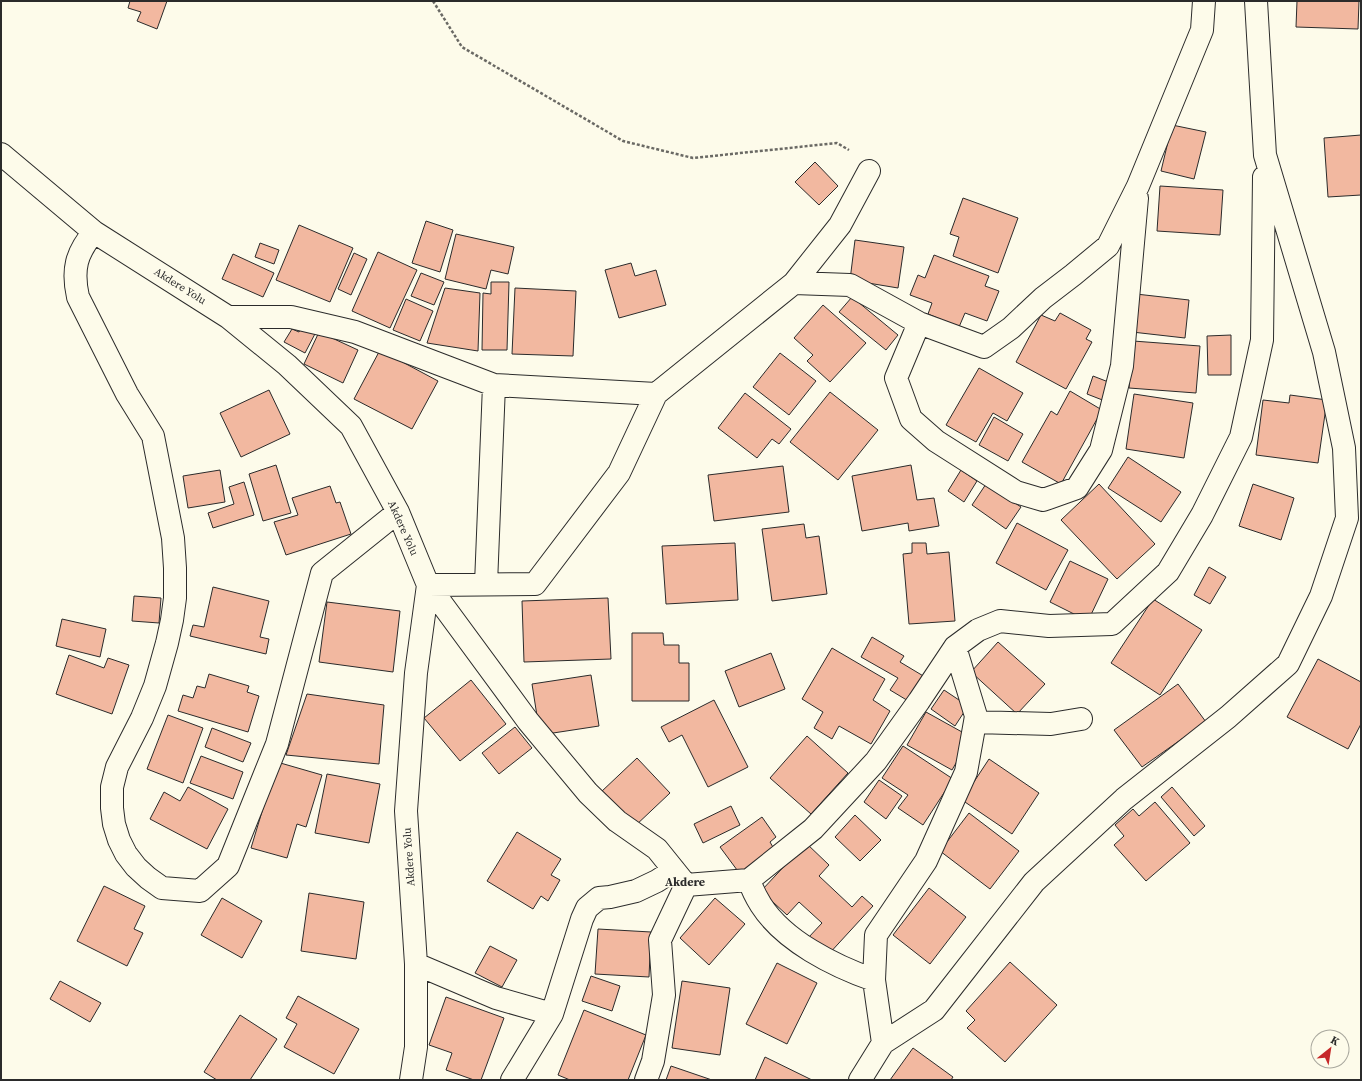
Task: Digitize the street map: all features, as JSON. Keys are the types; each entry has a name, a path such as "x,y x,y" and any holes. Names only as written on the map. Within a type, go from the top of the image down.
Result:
{"street":[{"path":"794,283 850,285 920,323 984,347 1012,328 1043,298 1108,246 1138,186 1202,30 1204,1"},
{"path":"512,1080 552,1014 582,919 587,908 599,898 636,891 657,881 680,878 749,880 813,830 876,761 955,647 978,630 1000,621 1048,626 1112,624 1168,572 1202,515 1241,437 1262,340 1265,155 1256,1"},
{"name":"Akdere Yolu","path":"1,154 94,232 228,317 287,366 351,426 398,512 428,585 416,673 406,812 416,964 416,1047 411,1080"},
{"path":"860,1080 883,1043 934,1010 1034,882 1124,799 1228,717 1288,664 1321,596 1347,518 1344,448 1324,352 1265,155"},
{"path":"428,585 535,584 619,473 656,394 794,283 840,225 869,171"},
{"path":"920,323 896,378 911,419 936,441 1016,492 1043,500 1077,488 1101,450 1122,366 1138,186"},
{"path":"94,232 85,243 78,256 75,269 75,283 78,297 127,394 153,436 173,538 175,598 167,643 155,686 142,718 117,767 112,787 114,824 119,840 126,854 140,871 162,888 200,891 228,866 277,744 322,573 398,512"},
{"path":"228,317 291,318 355,332 494,385 656,394"},
{"path":"486,584 494,385"},
{"path":"428,585 528,721 588,793 617,821 657,849 680,878"},
{"path":"883,1043 874,980 876,935 926,861 966,772 976,716 955,647"},
{"path":"975,722 1051,724 1081,719"},
{"path":"646,1080 653,1061 664,994 660,940 680,878"},
{"path":"749,880 754,894 761,906 773,921 787,934 835,964 874,980"},
{"path":"416,964 496,998 552,1014"}],"path":[{"path":"433,1 462,46 623,141 693,158 837,144 856,153 869,171"}],"building":[{"path":"130,1 167,1 157,29 137,21 141,12 128,8"},
{"path":"1297,1 1359,1 1358,29 1296,27"},
{"path":"1172,125 1206,132 1194,179 1161,171"},
{"path":"1361,135 1361,195 1328,197 1324,138"},
{"path":"815,162 838,186 819,205 795,182"},
{"path":"1160,186 1223,190 1220,235 1157,231"},
{"path":"963,198 1018,218 998,273 953,256 959,237 950,234"},
{"path":"426,221 453,230 440,272 412,263"},
{"path":"299,225 353,248 330,302 276,280"},
{"path":"456,234 514,247 508,274 491,270 486,289 445,279"},
{"path":"855,240 904,247 898,288 850,280"},
{"path":"260,243 279,250 274,264 255,257"},
{"path":"378,252 417,270 390,328 352,311"},
{"path":"354,253 367,259 351,295 338,289"},
{"path":"233,254 274,273 263,297 222,279"},
{"path":"934,255 989,276 985,286 999,291 987,321 965,313 959,327 928,314 932,303 910,295 918,275 925,278"},
{"path":"631,263 635,276 656,270 666,305 619,318 605,270"},
{"path":"421,273 444,282 434,305 411,296"},
{"path":"491,282 509,282 507,350 482,350 483,293 491,294"},
{"path":"445,288 480,293 478,351 427,343"},
{"path":"515,288 576,291 573,356 512,354"},
{"path":"1136,294 1189,300 1185,338 1132,332"},
{"path":"852,297 898,335 886,350 839,312"},
{"path":"406,299 433,311 420,341 393,330"},
{"path":"823,305 866,343 830,382 807,361 813,355 794,338"},
{"path":"1060,313 1091,330 1086,339 1092,342 1066,389 1016,362 1041,315 1055,321"},
{"path":"304,323 317,330 305,353 284,342 292,329 299,332"},
{"path":"319,332 358,350 343,383 304,364"},
{"path":"1231,335 1231,375 1208,375 1207,336"},
{"path":"1133,341 1200,346 1196,393 1129,388"},
{"path":"380,350 438,381 412,429 354,399"},
{"path":"780,353 816,381 789,415 753,387"},
{"path":"979,368 1023,393 1007,421 993,413 976,442 946,425"},
{"path":"1093,376 1111,383 1105,401 1087,394"},
{"path":"269,390 290,434 241,457 220,413"},
{"path":"1070,391 1102,410 1061,484 1022,462 1051,411 1057,415"},
{"path":"830,392 878,430 838,480 790,442"},
{"path":"745,393 791,429 779,444 772,439 757,458 718,428"},
{"path":"1134,394 1193,403 1184,458 1126,449"},
{"path":"1290,395 1327,400 1318,463 1256,455 1263,400 1289,403"},
{"path":"994,417 1023,434 1008,461 979,445"},
{"path":"1128,457 1181,492 1161,522 1108,488"},
{"path":"276,465 291,513 263,521 249,474"},
{"path":"911,465 917,500 934,498 939,526 909,531 908,523 862,531 852,476"},
{"path":"783,466 789,512 714,521 708,475"},
{"path":"220,470 225,502 188,508 183,476"},
{"path":"961,470 977,481 964,502 948,491"},
{"path":"244,482 254,515 213,528 208,513 234,504 229,487"},
{"path":"986,484 1021,507 1006,529 972,505"},
{"path":"1099,484 1155,544 1117,579 1061,520"},
{"path":"1253,484 1294,498 1281,540 1239,526"},
{"path":"330,486 336,503 340,502 351,534 286,555 274,522 298,515 292,498"},
{"path":"1017,523 1068,550 1046,590 996,563"},
{"path":"804,524 806,538 819,536 827,594 772,601 762,529"},
{"path":"735,543 738,600 666,604 662,546"},
{"path":"912,543 926,543 927,554 949,552 955,621 909,624 903,554 912,553"},
{"path":"1070,561 1108,579 1088,621 1050,602"},
{"path":"1209,567 1226,577 1210,604 1194,595"},
{"path":"213,587 269,601 260,637 269,639 266,654 190,636 193,625 204,627"},
{"path":"134,596 161,598 159,623 132,621"},
{"path":"608,598 611,659 524,662 522,601"},
{"path":"1153,599 1202,630 1160,695 1111,663"},
{"path":"327,602 400,611 393,672 319,662"},
{"path":"62,619 106,629 100,657 56,646"},
{"path":"632,633 663,633 664,645 679,645 679,663 689,663 689,701 632,701"},
{"path":"872,637 904,656 900,662 925,677 910,702 890,690 898,678 861,657"},
{"path":"998,642 1045,684 1017,714 971,672"},
{"path":"832,648 885,679 873,700 890,711 871,744 839,726 832,739 814,728 823,712 802,699"},
{"path":"771,653 785,689 739,707 725,671"},
{"path":"69,655 104,668 108,658 129,665 112,714 56,694"},
{"path":"1318,659 1361,682 1361,724 1348,749 1287,717"},
{"path":"209,674 249,686 247,692 259,696 248,732 178,711 183,695 193,698 197,686 205,688"},
{"path":"591,675 599,726 540,735 532,684"},
{"path":"471,680 506,724 460,761 424,718"},
{"path":"1178,684 1206,722 1142,767 1114,730"},
{"path":"944,690 968,706 955,726 931,709"},
{"path":"307,694 384,705 379,764 286,755"},
{"path":"714,700 748,767 708,787 682,735 669,742 661,727"},
{"path":"926,712 971,737 952,770 907,745"},
{"path":"168,715 203,728 183,783 147,769"},
{"path":"515,727 532,748 499,774 482,753"},
{"path":"212,728 251,743 243,762 205,747"},
{"path":"807,736 848,773 811,814 770,778"},
{"path":"903,746 953,779 923,825 898,808 908,795 882,778"},
{"path":"201,756 243,772 233,799 190,783"},
{"path":"637,758 670,793 634,827 601,792"},
{"path":"989,759 1039,793 1012,834 962,800"},
{"path":"277,762 322,775 306,827 297,824 287,858 251,848"},
{"path":"327,774 380,784 369,843 315,833"},
{"path":"879,780 902,796 886,819 864,802"},
{"path":"188,787 228,809 207,849 150,819 164,792 180,801"},
{"path":"1172,787 1205,826 1194,836 1161,797"},
{"path":"1155,802 1190,843 1146,881 1114,845 1124,836 1115,825 1133,809 1139,816"},
{"path":"731,806 740,825 703,843 694,824"},
{"path":"969,813 1019,851 990,889 940,851"},
{"path":"855,815 881,840 860,861 835,837"},
{"path":"762,817 776,837 770,842 774,849 740,874 720,847"},
{"path":"517,832 561,859 551,875 560,880 548,901 541,896 533,909 487,881"},
{"path":"806,843 829,865 819,876 852,907 862,896 873,906 827,956 808,938 822,923 799,902 787,915 761,891"},
{"path":"104,886 145,906 134,929 143,933 127,966 77,941"},
{"path":"929,888 966,917 930,964 893,935"},
{"path":"309,893 364,902 356,959 301,951"},
{"path":"222,898 262,921 242,958 201,935"},
{"path":"715,898 745,924 709,965 680,938"},
{"path":"598,929 651,932 649,977 595,974"},
{"path":"490,946 517,960 502,987 475,973"},
{"path":"1010,962 1057,1005 1005,1062 967,1028 975,1020 966,1011"},
{"path":"777,963 817,983 787,1044 746,1024"},
{"path":"591,976 620,986 612,1011 582,1001"},
{"path":"60,981 101,1003 90,1022 50,999"},
{"path":"682,981 730,988 720,1055 672,1048"},
{"path":"298,996 359,1029 334,1074 284,1047 297,1024 286,1018"},
{"path":"446,997 504,1018 481,1080 474,1080 446,1070 452,1053 429,1045"},
{"path":"584,1010 646,1035 628,1080 570,1080 558,1075"},
{"path":"240,1015 277,1039 250,1080 217,1080 204,1072"},
{"path":"913,1048 953,1077 951,1080 890,1080"},
{"path":"765,1057 812,1080 755,1080"},
{"path":"671,1066 712,1080 666,1080"}],"district":[{"name":"Akdere","path":"685,882"}]}
